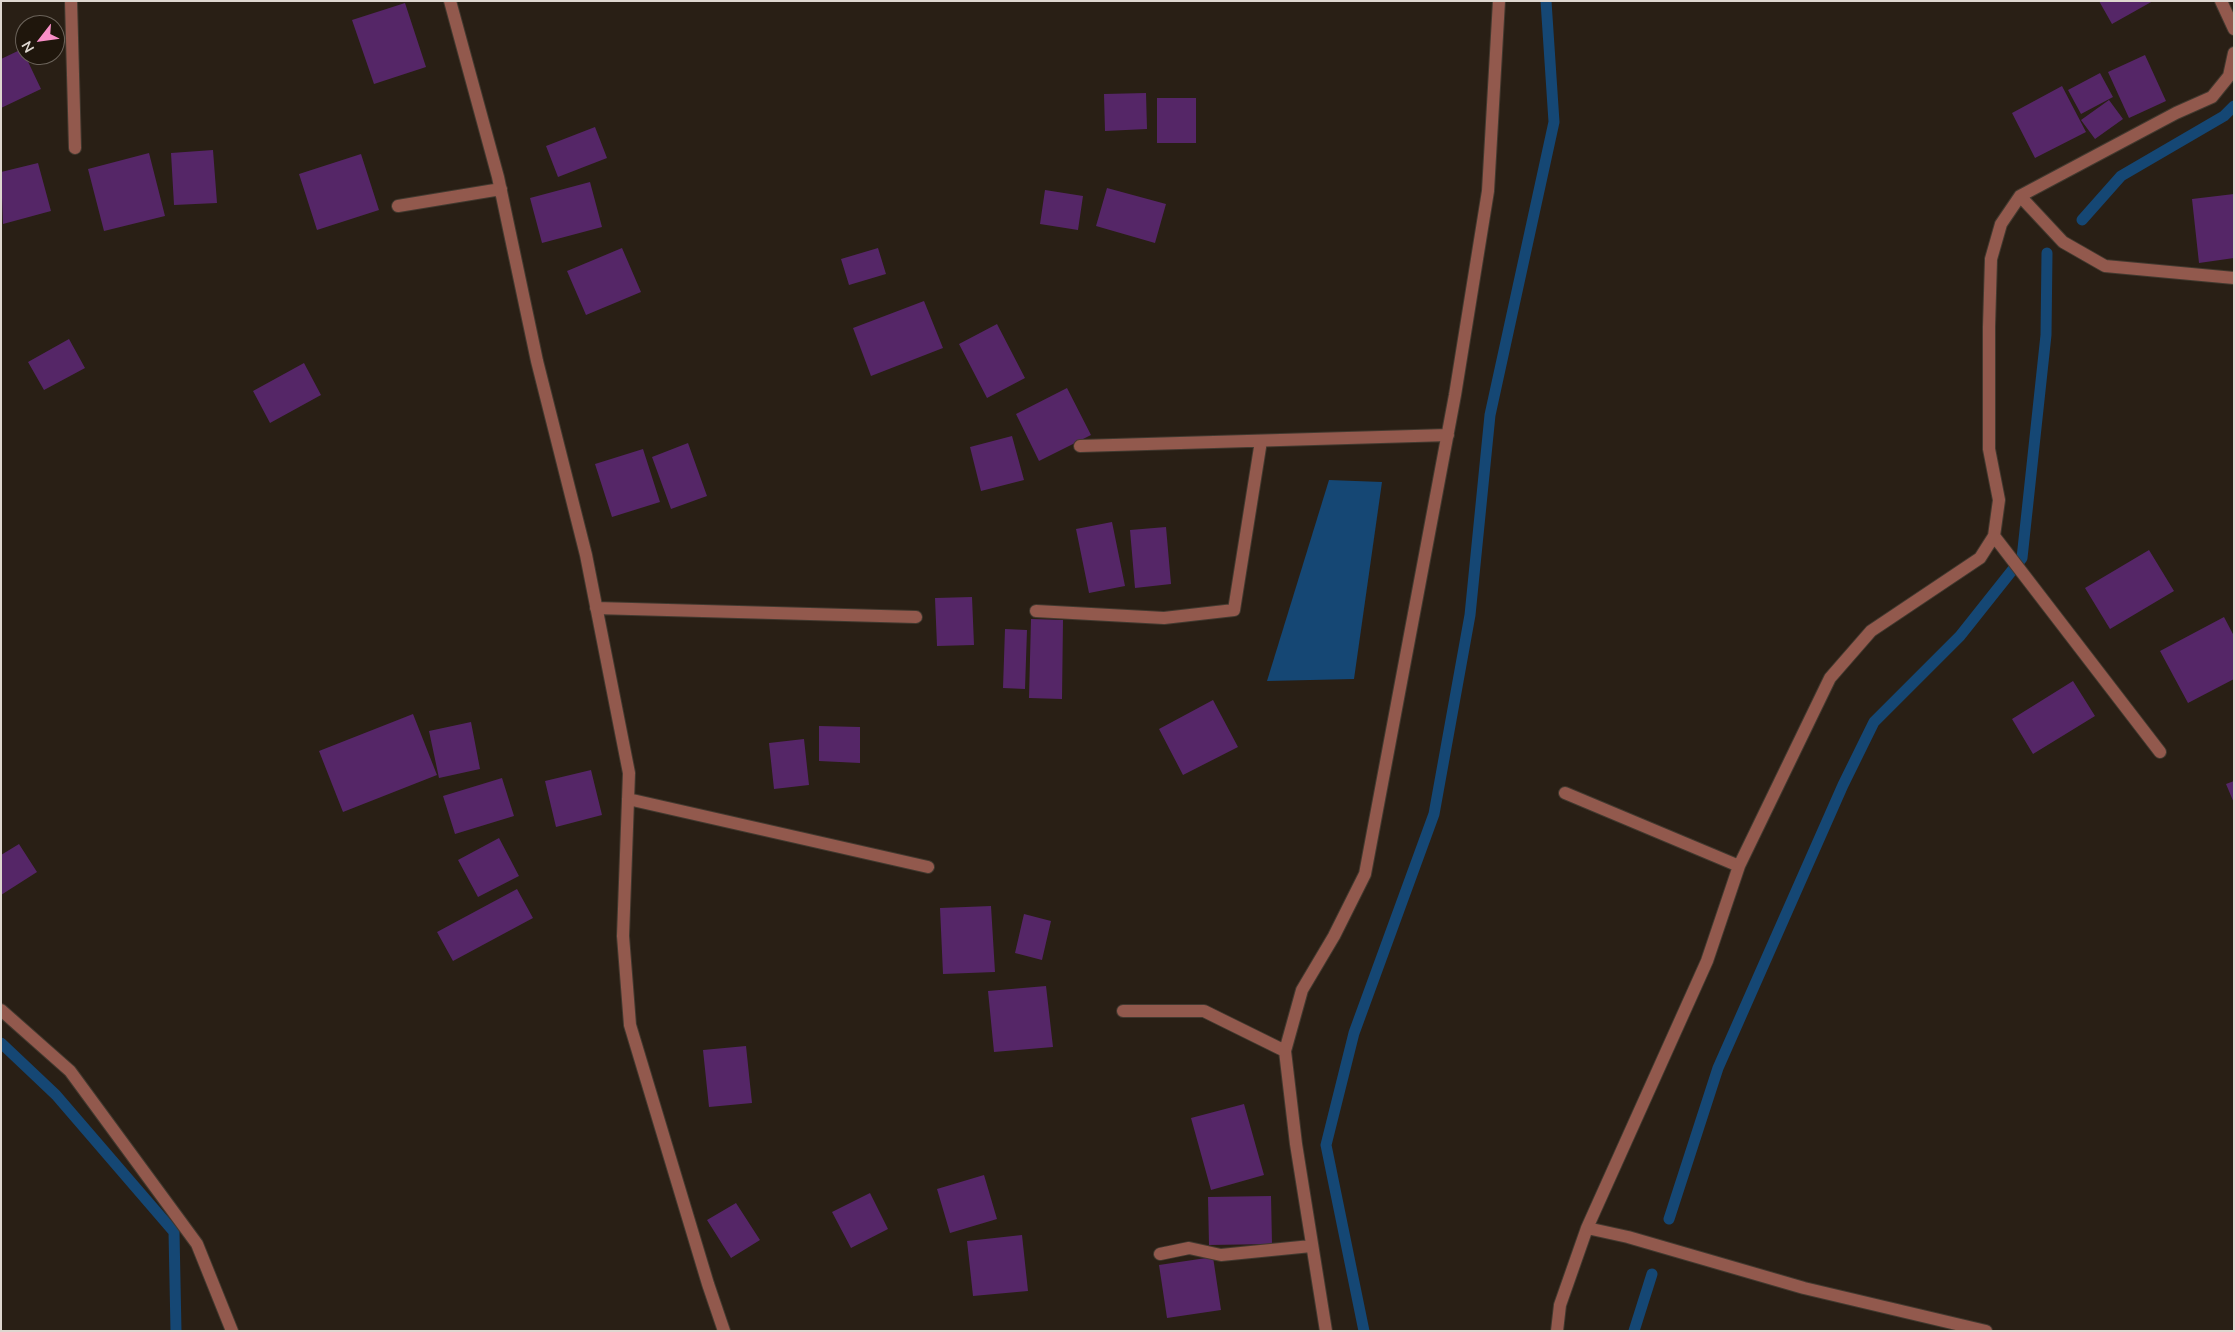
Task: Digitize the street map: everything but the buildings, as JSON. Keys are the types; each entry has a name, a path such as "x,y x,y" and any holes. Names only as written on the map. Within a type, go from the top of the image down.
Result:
{"street":[{"path":"71,1 76,148"},
{"path":"450,1 501,189 537,361 586,555 629,774 623,936 630,1024 708,1284 724,1331"},
{"path":"1326,1331 1296,1144 1286,1051 1302,990 1334,936 1365,874 1448,435 1488,191 1499,1"},
{"path":"2221,1 2234,29"},
{"path":"1556,1331 1560,1306 1587,1228 1707,961 1739,866 1830,678 1871,631 1980,558 1994,536 1999,500 1989,449 1991,259 2001,224 2020,196 2176,113 2212,97 2229,76 2234,53"},
{"path":"398,206 501,189"},
{"path":"2020,196 2063,242 2105,266 2234,278"},
{"path":"1080,446 1448,435"},
{"path":"1036,611 1164,618 1234,610 1261,441"},
{"path":"1994,536 2160,752"},
{"path":"596,608 916,617"},
{"path":"1565,793 1739,866"},
{"path":"628,799 928,867"},
{"path":"1,1010 70,1071 198,1244 232,1331"},
{"path":"1123,1011 1204,1011 1286,1051"},
{"path":"1587,1228 1628,1237 1804,1288 1986,1331"},
{"path":"1160,1254 1189,1248 1221,1256 1311,1246"}],"water":[{"path":"1329,480 1382,482 1354,679 1267,681"}],"waterway":[{"path":"1364,1331 1326,1145 1354,1033 1434,814 1470,615 1490,415 1554,122 1546,1"},
{"path":"2082,220 2121,176 2224,116 2234,106"},
{"path":"1669,1219 1718,1068 1843,785 1874,722 1960,636 2022,558 2046,335 2047,253"},
{"path":"1,1043 56,1095 174,1232 176,1331"},
{"path":"1634,1331 1652,1274"}]}
